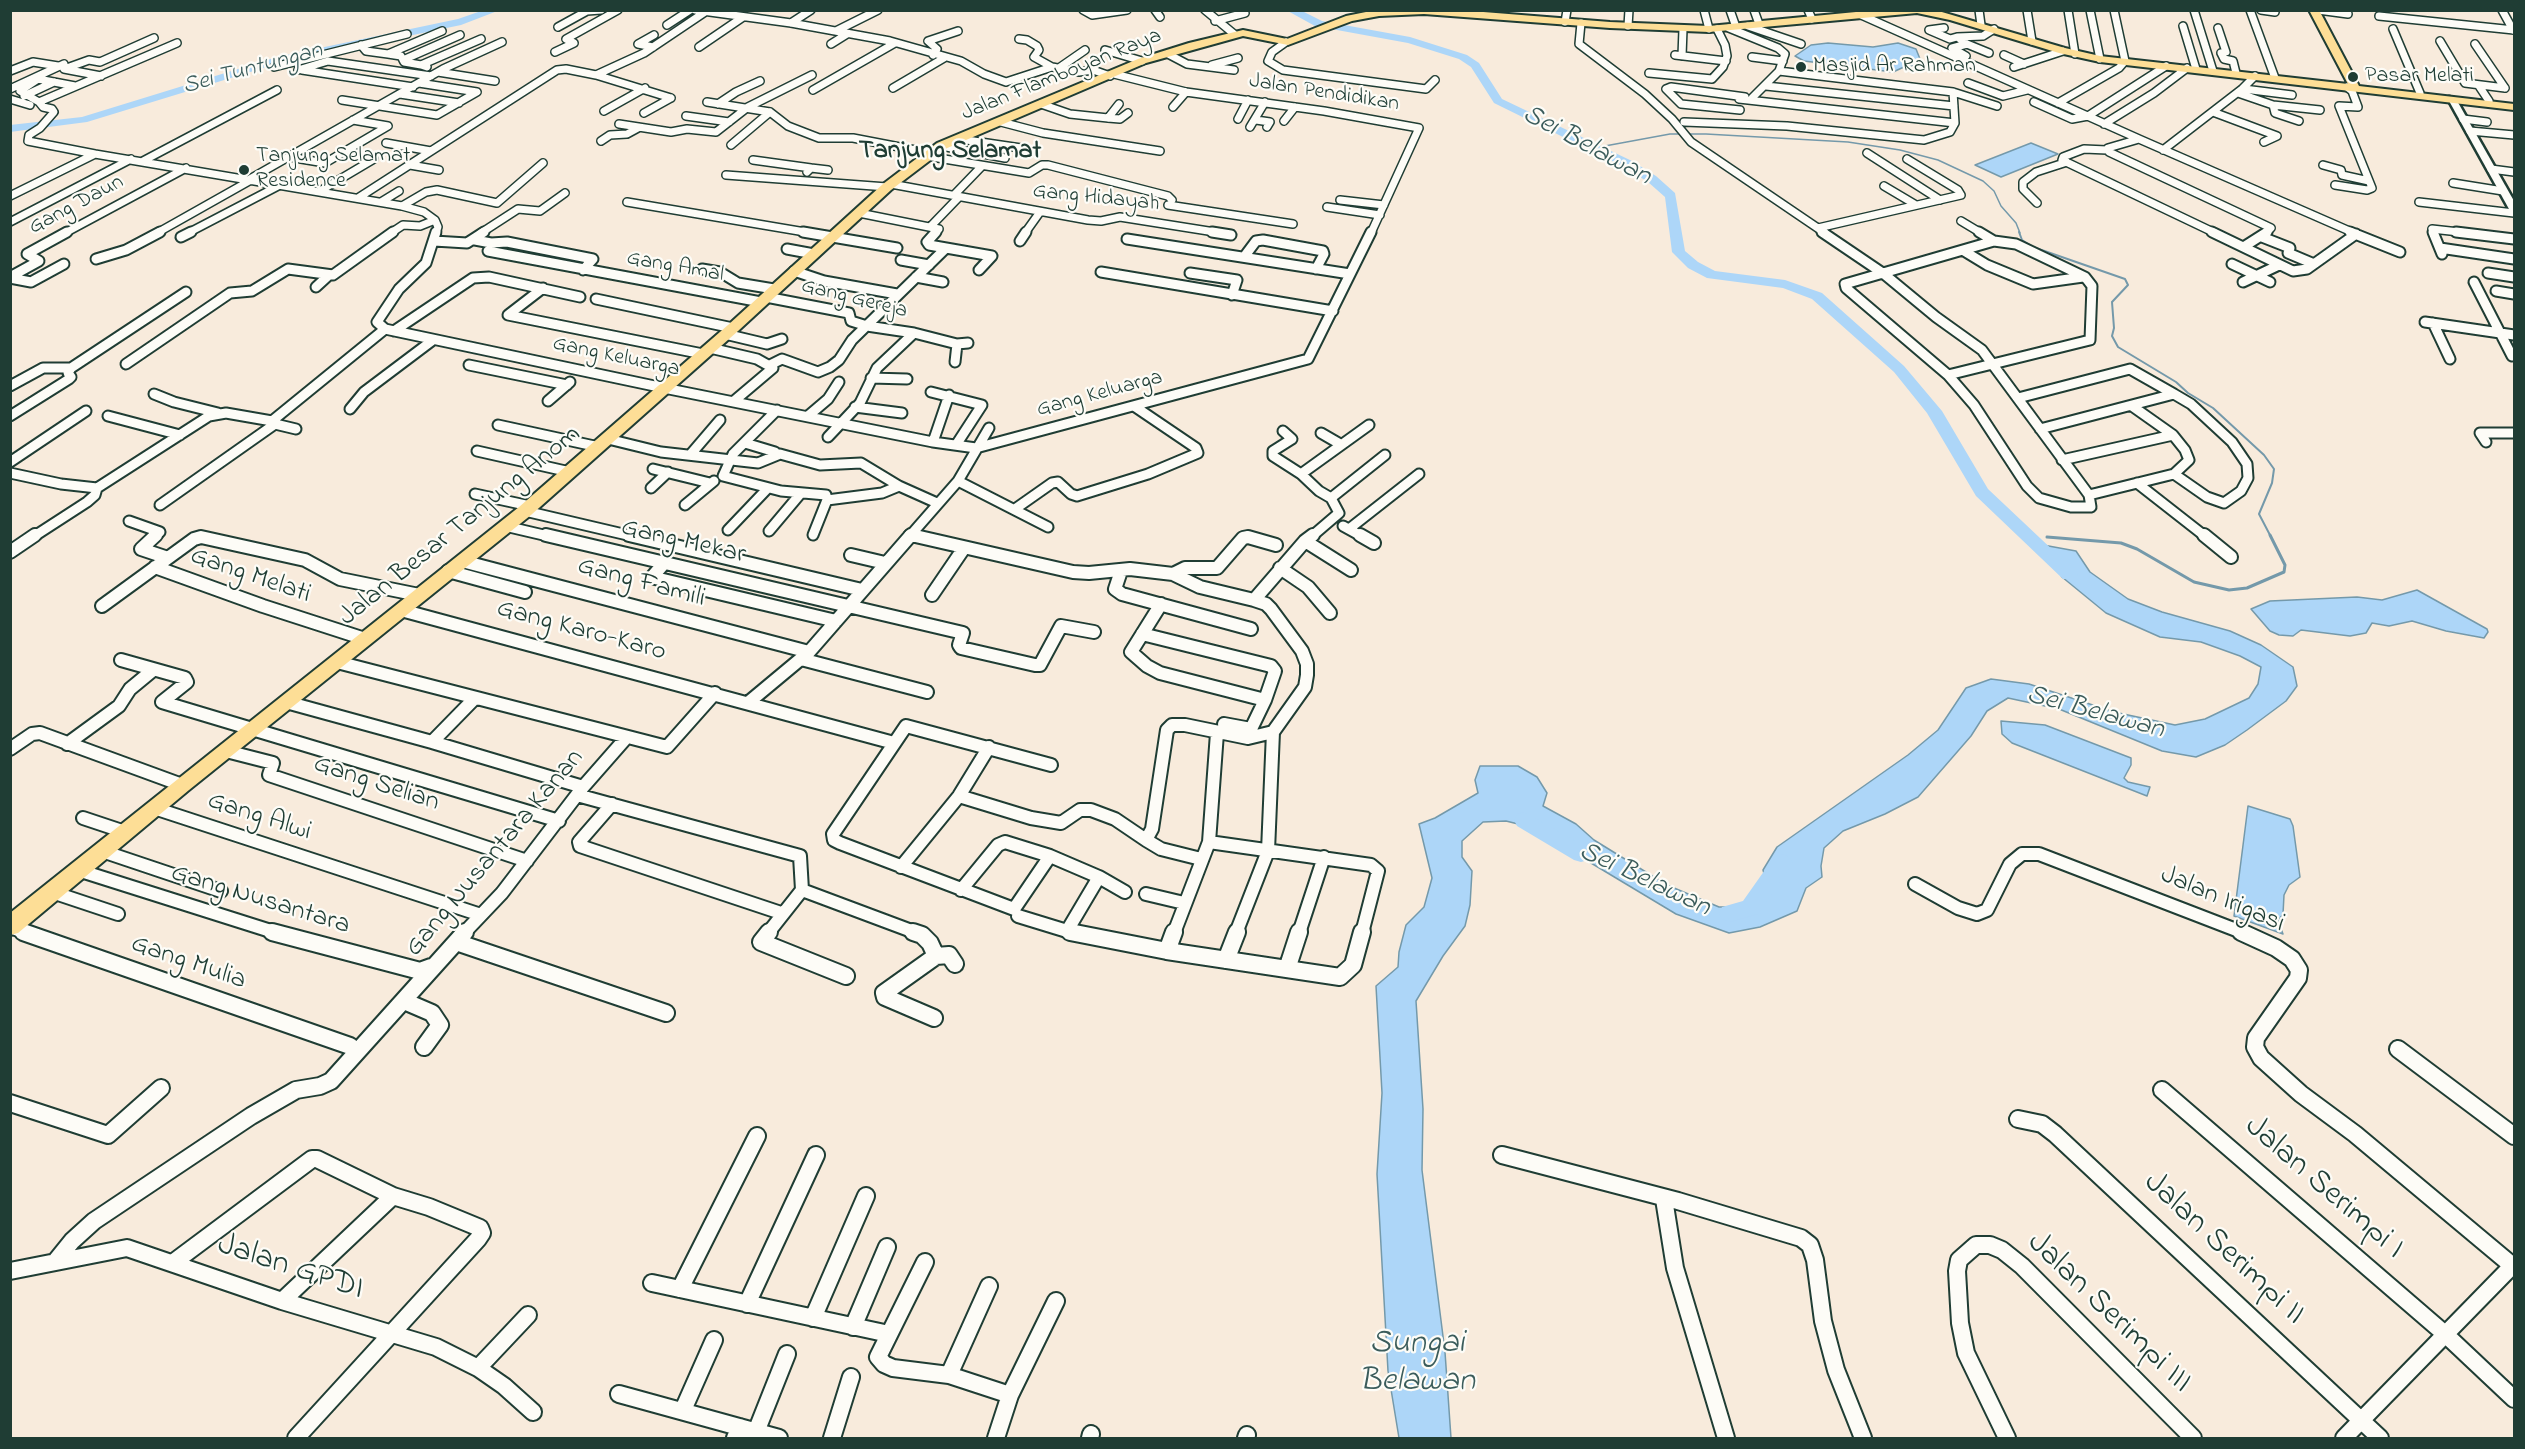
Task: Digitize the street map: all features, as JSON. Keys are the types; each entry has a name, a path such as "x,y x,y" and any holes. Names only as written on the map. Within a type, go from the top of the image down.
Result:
{"main road":[{"path":"1286,42 1350,18 1435,11 1566,16 1581,23 1713,29 1810,15 1917,10 1952,14 2032,41 2100,58 2514,105"},
{"path":"2305,10 2351,87"},
{"path":"2316,10 2351,87"},
{"name":"Jalan Flamboyan Raya","path":"932,152 1142,62 1234,34 1255,34 1286,42"},
{"path":"2351,87 2514,105"},
{"name":"Jalan Besar Tanjung Anom","path":"10,926 182,784 528,508 729,331 889,185 932,152"}],"street":[{"path":"558,27 587,11 601,10"},
{"path":"555,52 574,43 566,39 618,10"},
{"path":"667,25 690,10"},
{"path":"695,10 791,23 895,43 961,61 984,74 1006,82 1056,67 1085,50"},
{"path":"791,23 811,10"},
{"path":"836,31 878,10"},
{"path":"1083,10 1088,14 1097,15 1127,10"},
{"path":"1155,10 1160,17"},
{"path":"1205,10 1215,21 1234,34"},
{"path":"1628,26 1629,10"},
{"path":"1649,73 1708,80 1717,74 1726,61 1725,45 1713,29 1704,10"},
{"path":"1730,10 1732,28 1782,50 1785,54 1779,71 1752,99"},
{"path":"1754,10 1753,25 1801,44"},
{"path":"1979,10 1981,25"},
{"path":"2027,10 2032,41"},
{"path":"2014,67 2069,52 2068,10"},
{"path":"2090,10 2100,58"},
{"path":"2058,103 2119,68 2125,61 2114,10"},
{"path":"2194,10 2213,71"},
{"path":"2250,10 2275,78"},
{"path":"2261,10 2275,12"},
{"path":"2316,10 2348,14"},
{"path":"2502,10 2513,30"},
{"path":"596,75 653,47 705,12"},
{"path":"1215,21 1245,13"},
{"path":"1854,13 2310,216 2400,252"},
{"path":"2379,16 2513,30"},
{"path":"699,47 743,17"},
{"path":"1581,23 1579,44 1645,94 1687,139 1884,274 1936,317 1982,350 2089,495 2092,506 2083,509 2039,498 2027,486 1974,405 1948,375 1846,288 1847,282 1884,274 1964,252 1994,241"},
{"path":"2104,124 2192,68 2183,26"},
{"path":"2218,27 2226,52 2221,53 2224,59 2233,61 2236,74"},
{"path":"1944,28 1929,30 1989,53"},
{"path":"1683,29 1679,56 1726,61"},
{"path":"1926,45 1953,38 1983,36 1994,29"},
{"path":"2393,29 2420,93"},
{"path":"388,54 442,31"},
{"path":"933,55 938,49 928,40 958,31"},
{"path":"274,67 407,34"},
{"path":"831,44 847,34"},
{"path":"403,60 460,35"},
{"path":"653,47 638,44 654,35"},
{"path":"100,62 154,38"},
{"path":"421,66 481,39"},
{"path":"1019,39 1027,40 1037,46 1039,50 1034,57 1056,67"},
{"path":"2440,41 2465,83 2505,88 2475,44"},
{"path":"370,105 391,92 502,42"},
{"path":"1286,42 1272,52 1268,61 1283,70 1424,89 1435,80"},
{"path":"144,43 168,47"},
{"path":"10,99 41,105 76,86 177,43"},
{"path":"813,90 895,43"},
{"path":"1967,44 1952,48 1967,56"},
{"path":"361,45 366,51 401,56 403,60 421,66 495,81"},
{"path":"1105,50 1142,62"},
{"path":"122,52 148,56"},
{"path":"1168,54 1182,62 1234,70"},
{"path":"2004,55 2024,64"},
{"path":"2020,55 2033,61"},
{"path":"1098,56 1130,67"},
{"path":"1752,57 1783,61"},
{"path":"42,58 10,71 76,86"},
{"path":"892,88 944,58"},
{"path":"1205,66 1238,58"},
{"path":"12,87 62,66 89,60 125,66"},
{"path":"342,100 437,115 459,103 477,92 417,82 372,68 328,62 297,69 354,78 459,103"},
{"path":"33,63 62,66 102,76"},
{"path":"2034,102 2072,119 2088,116 2166,66"},
{"name":"Jalan Pendidikan","path":"1056,67 1079,72 1093,70 1186,92 1336,110 1419,128 1380,215 1308,359"},
{"path":"354,78 372,68"},
{"path":"358,198 557,70 566,69 596,75 645,88 671,98 644,113"},
{"path":"1779,71 1953,92 1997,106"},
{"path":"619,124 671,132 687,129 713,132 719,130 748,107 812,75"},
{"path":"2163,150 2240,91 2255,76"},
{"path":"37,78 20,91 24,96 54,112 40,128 29,135 28,141 239,178 308,183"},
{"path":"718,104 736,92 760,81"},
{"path":"24,96 54,82"},
{"path":"96,259 126,250 417,82"},
{"path":"1968,82 2003,96 2027,90"},
{"path":"619,92 630,84"},
{"path":"1766,86 1954,106"},
{"path":"2479,86 2489,101"},
{"path":"1740,110 1681,104 1666,89 1671,87 1738,98 1956,123"},
{"path":"2335,185 2370,190 2372,188 2339,106 2358,107 2351,87"},
{"path":"364,88 391,92"},
{"path":"604,111 645,88"},
{"path":"143,161 276,90"},
{"path":"2240,91 2292,95"},
{"path":"2240,91 2273,105 2320,110"},
{"path":"1173,107 1186,92"},
{"path":"1684,122 1787,126 1924,140 1950,132 1956,123 1953,92"},
{"path":"649,102 663,94"},
{"path":"1738,98 1741,124"},
{"path":"2419,202 2514,211 2508,194 2491,169 2452,99"},
{"path":"1239,119 1248,100"},
{"path":"706,102 770,112 788,126 819,138 853,138 932,152 1005,158"},
{"path":"1250,127 1265,102"},
{"path":"1041,104 1070,114 1108,118 1120,119 1128,113"},
{"path":"1108,118 1119,104"},
{"path":"2273,105 2275,113 2299,121"},
{"path":"1284,121 1295,106"},
{"path":"731,145 770,112"},
{"path":"2213,112 2277,136 2264,142"},
{"path":"686,116 729,122"},
{"path":"2463,119 2487,122"},
{"path":"289,157 325,163 388,126 353,120"},
{"path":"1256,120 1270,122 1267,127"},
{"path":"1001,122 1043,133 1160,151"},
{"path":"239,178 331,128 323,125"},
{"path":"601,141 610,135 627,134 638,128"},
{"path":"2470,130 2514,135"},
{"path":"960,139 1021,148"},
{"path":"2139,139 2107,150 2084,149 2063,157 2062,160 2245,246 2256,255 2297,272 2307,269 2356,234"},
{"path":"386,143 431,151"},
{"path":"2107,150 2271,228 2262,237 2245,246"},
{"path":"932,152 982,166 1033,173 1042,165 1048,165 1168,196 1170,203"},
{"path":"1867,153 1940,200"},
{"path":"10,196 94,154"},
{"path":"10,222 131,159"},
{"path":"320,191 374,159"},
{"path":"1818,228 1958,196 1962,193 1907,159"},
{"path":"753,160 828,170"},
{"path":"2037,203 2023,189 2024,182 2036,172 2067,162"},
{"path":"402,206 426,192 437,190 497,203 543,163"},
{"path":"410,165 439,170"},
{"path":"2323,165 2341,170 2342,175 2369,181"},
{"path":"930,227 982,166"},
{"name":"Gang Daun","path":"10,278 39,261 27,254 186,168"},
{"path":"797,181 811,168"},
{"path":"2491,169 2514,172"},
{"name":"Gang Hidayah","path":"726,175 889,185 1096,221 1120,217 1231,235"},
{"path":"252,178 402,206 424,212 436,223"},
{"path":"2453,183 2508,194"},
{"path":"181,237 280,185"},
{"path":"1884,186 1916,206"},
{"path":"381,202 399,191"},
{"path":"434,241 462,244 475,240 518,209 540,211 565,193"},
{"path":"1155,222 1178,193"},
{"path":"1340,200 1384,205"},
{"path":"627,202 897,248"},
{"path":"1170,203 1293,224"},
{"path":"1327,207 1380,215"},
{"path":"1020,241 1040,212"},
{"path":"859,213 939,229 927,243 992,256 979,270"},
{"path":"1948,375 2090,340 2092,289 2085,277 2016,244 1994,241 1961,222"},
{"path":"390,330 377,322 399,289 426,263 434,241 436,223"},
{"path":"126,364 205,309 234,292 252,291 288,269 328,276 336,274 403,225 420,226 436,223"},
{"path":"2514,239 2432,229 2441,251 2514,259"},
{"path":"2262,237 2314,264"},
{"path":"1127,239 1350,274"},
{"path":"475,240 492,243 507,242 593,260 583,270"},
{"path":"1244,257 1256,241 1263,240 1323,251 1324,254 1316,269"},
{"path":"543,288 508,315 770,365 782,359 818,372 835,364 852,340 946,248"},
{"path":"787,249 814,254"},
{"name":"Gang Amal","path":"488,251 583,270 767,296"},
{"path":"1964,252 1987,265 2033,285 2085,277"},
{"path":"901,260 929,265"},
{"path":"10,278 31,282 64,264"},
{"path":"2232,264 2270,282"},
{"path":"2243,282 2279,265"},
{"path":"702,269 720,273 767,296"},
{"path":"794,271 824,281 897,294"},
{"path":"1101,272 1333,311"},
{"path":"1190,273 1237,280 1232,295"},
{"path":"2488,273 2514,276"},
{"path":"316,287 328,276"},
{"path":"160,505 273,423 390,330 473,278 489,277 580,297"},
{"path":"916,277 943,282"},
{"path":"2474,282 2498,333 2512,356"},
{"path":"2496,291 2514,294"},
{"path":"10,416 70,378 68,373 71,368 186,292"},
{"name":"Gang Gereja","path":"767,296 849,313 851,321 867,326 914,333 957,344 968,343"},
{"path":"596,299 729,331 767,344 782,339"},
{"path":"193,307 205,309"},
{"path":"2450,359 2429,322 2514,335"},
{"name":"Gang Keluarga","path":"390,330 582,372 933,442 976,448 1308,359"},
{"path":"828,437 866,394 877,368 914,333"},
{"path":"350,409 364,392 433,339"},
{"path":"955,362 957,344"},
{"path":"469,365 567,385"},
{"path":"734,401 772,370 770,365"},
{"path":"10,386 43,368 71,368"},
{"path":"2018,398 2130,369 2191,405 2232,441 2247,464 2248,478 2241,491 2224,503 2207,498 2174,474"},
{"path":"548,401 582,372"},
{"path":"871,378 906,379"},
{"path":"808,416 828,399 839,382"},
{"path":"931,392 982,405 956,445"},
{"path":"154,394 174,402 218,413 296,429"},
{"path":"2040,429 2174,394"},
{"path":"933,442 949,395"},
{"path":"1015,509 1052,483 1058,482 1071,494 1077,496 1148,474 1198,453 1196,448 1134,406"},
{"path":"2089,495 2174,474 2189,460 2185,450 2173,435 2132,406"},
{"path":"855,407 902,413"},
{"path":"685,505 710,483 723,476 730,459 777,410"},
{"path":"10,462 86,411"},
{"path":"10,473 61,484 96,488 209,416 218,413"},
{"path":"108,416 180,435"},
{"path":"690,455 720,420"},
{"path":"498,424 661,452 761,463 780,454 820,465 861,463 899,486 937,503"},
{"path":"1301,474 1369,425"},
{"path":"749,702 805,656 850,606 885,562 958,481 989,428"},
{"path":"1254,600 1305,541 1332,519 1339,510 1331,498 1272,453 1292,439 1283,431"},
{"path":"1321,433 1340,444"},
{"path":"2486,442 2480,433 2514,433"},
{"path":"2062,460 2173,435"},
{"path":"745,443 775,452"},
{"path":"477,451 570,472"},
{"path":"1331,498 1385,455"},
{"path":"653,469 710,483"},
{"path":"651,488 668,471"},
{"path":"1349,529 1419,474"},
{"path":"723,476 768,488 828,496 813,536"},
{"path":"958,481 1048,527"},
{"path":"2137,483 2230,557"},
{"path":"827,500 882,494 899,486"},
{"path":"10,552 87,502 95,495 96,488"},
{"path":"728,530 768,488"},
{"path":"770,531 801,493"},
{"path":"475,494 862,590"},
{"path":"1332,519 1374,543"},
{"path":"129,521 160,532 141,549 168,558"},
{"name":"Gang Mekar","path":"506,526 963,633 958,645 961,648 1035,665 1043,660 1061,626 1094,632"},
{"path":"909,535 1073,572 1145,570 1173,574 1200,587 1254,600 1266,604 1271,609 1302,651 1307,664 1305,687 1273,732 1268,851 1226,960"},
{"path":"102,606 194,539 201,537 304,560 340,579 419,595"},
{"path":"1173,574 1185,568 1217,568 1236,545 1248,537 1276,545"},
{"path":"1305,541 1351,570"},
{"path":"932,595 964,548"},
{"path":"851,555 885,562"},
{"path":"665,562 653,576 655,578 836,621"},
{"path":"455,566 525,592"},
{"name":"Gang Famili","path":"455,566 805,656 927,692"},
{"name":"Gang Melati","path":"155,567 263,606 365,639"},
{"path":"1280,568 1308,587 1330,613"},
{"path":"1121,571 1115,582 1116,591 1251,629"},
{"path":"1161,604 1131,652 1147,666 1160,673 1265,700"},
{"name":"Gang Karo-Karo","path":"402,609 894,743"},
{"path":"1142,634 1270,666 1275,671 1265,700 1251,729 1220,729 1185,725 1169,727 1152,829 1146,840"},
{"path":"121,660 185,678 187,682 162,702 559,821"},
{"path":"337,662 666,747 716,693"},
{"path":"67,744 119,705 130,689 153,670"},
{"path":"432,742 475,698"},
{"path":"286,702 370,723 432,742 580,791 612,804 798,855 801,858 802,890 761,942 846,976"},
{"path":"1050,856 1014,909 834,840 833,834 904,728 909,725 1052,765"},
{"path":"1220,729 1248,738 1273,732"},
{"path":"1167,951 1209,842 1220,729"},
{"path":"10,749 32,734 40,734 182,784"},
{"name":"Gang Nusantara Kanan","path":"55,1262 72,1241 94,1221 251,1116 296,1090 320,1086 331,1081 481,915 559,821 580,791 626,738"},
{"path":"901,867 959,795 989,747"},
{"name":"Gang Selian","path":"226,751 273,763 269,775 527,861"},
{"path":"959,795 1031,818 1061,823 1080,810 1091,810 1115,819 1161,849 1201,859"},
{"path":"612,804 579,842 585,850 782,913"},
{"name":"Gang Alwi","path":"154,808 481,915"},
{"path":"82,818 125,832"},
{"path":"962,890 998,844 1005,842 1050,856 1099,877 1125,892"},
{"path":"1018,916 1067,931 1167,951 1344,975 1353,965 1378,871 1371,865 1209,842"},
{"path":"102,851 221,891"},
{"name":"Jalan Irigasi","path":"1915,884 1958,908 1977,914 1987,910 2010,864 2022,854 2038,854 2226,925 2276,948 2292,959 2299,970 2298,978 2256,1038 2255,1047 2261,1058 2301,1094 2355,1134 2514,1266"},
{"path":"1287,969 1324,857"},
{"name":"Gang Nusantara","path":"78,870 297,939 413,969 431,968"},
{"path":"1067,931 1099,877"},
{"path":"802,890 922,935 933,950 949,955 955,964"},
{"path":"52,892 118,914"},
{"path":"1146,894 1184,903"},
{"name":"Gang Mulia","path":"10,926 350,1046"},
{"path":"456,942 666,1013"},
{"path":"933,950 884,993 885,997 934,1018"},
{"path":"404,1001 432,1013 440,1025 424,1047"},
{"path":"2398,1049 2514,1136"},
{"path":"10,1103 108,1135 161,1088"},
{"name":"Jalan Serimpi I","path":"2162,1090 2445,1334 2514,1399"},
{"name":"Jalan Serimpi II","path":"2018,1119 2042,1124 2055,1134 2380,1438"},
{"path":"680,1289 757,1136"},
{"path":"747,1304 816,1155"},
{"path":"1503,1155 1793,1234 1810,1245 1815,1260 1823,1321 1836,1370 1863,1438"},
{"path":"174,1262 312,1159 317,1159 393,1196 480,1228 482,1233 296,1438"},
{"path":"282,1301 393,1196"},
{"path":"813,1318 866,1196"},
{"path":"1664,1199 1675,1268 1726,1438"},
{"name":"Jalan Serimpi III","path":"2007,1438 1970,1362 1960,1323 1959,1260 1976,1245 1990,1245 2002,1250 2022,1266 2193,1438"},
{"path":"853,1326 887,1247"},
{"name":"Jalan GPDI","path":"10,1271 127,1248 174,1262 282,1301 436,1347 478,1368 504,1386 533,1412"},
{"path":"925,1263 878,1358 884,1365 893,1368 949,1375 1010,1395"},
{"path":"2344,1438 2514,1266"},
{"path":"652,1283 888,1334"},
{"path":"949,1375 989,1286"},
{"path":"996,1438 1010,1395 1056,1301"},
{"path":"478,1368 528,1315"},
{"path":"683,1410 714,1340"},
{"path":"743,1433 787,1354"},
{"path":"832,1438 851,1377"},
{"path":"619,1394 683,1410 743,1433 778,1438"}],"water":[{"path":"1828,43 1873,47 1898,43 1916,49 1922,64 1904,67 1893,72 1804,61 1795,56 1811,45"},
{"path":"2031,143 2058,154 2001,177 1975,165"},
{"name":"Sungai Belawan","path":"2043,545 2076,551 2090,572 2128,599 2162,612 2230,631 2261,645 2293,667 2297,686 2286,701 2247,730 2225,745 2196,757 2162,751 2059,709 2008,698 1987,711 1971,736 1918,797 1885,814 1843,831 1824,848 1822,877 1806,888 1797,911 1760,927 1729,933 1676,914 1586,860 1552,836 1534,828 1506,821 1483,822 1462,841 1462,857 1472,871 1470,905 1465,926 1443,956 1416,1001 1423,1109 1422,1170 1445,1352 1451,1438 1399,1438 1388,1371 1377,1174 1382,1093 1376,986 1398,967 1399,952 1406,925 1424,907 1432,878 1419,824 1435,818 1478,793 1475,780 1480,766 1518,766 1537,777 1547,793 1543,806 1576,824 1594,840 1667,885 1719,907 1749,907 1768,888 1763,870 1777,847 1908,755 1938,730 1966,688 1991,679 2029,684 2114,712 2175,725 2205,719 2249,698 2258,684 2261,667 2240,656 2201,642 2160,637 2106,613 2062,577"},
{"path":"2417,590 2487,629 2488,632 2484,638 2446,631 2412,621 2389,626 2372,623 2366,633 2350,636 2301,630 2293,636 2279,635 2270,631 2251,609 2270,601 2357,597 2382,600"},
{"path":"2001,721 2045,725 2131,758 2131,765 2124,778 2128,782 2150,787 2147,796 2012,743 2002,734"},
{"path":"2248,806 2290,819 2293,826 2300,877 2289,885 2284,895 2283,914 2278,921 2283,934 2234,916"}],"waterway":[{"name":"Sei Tuntungan","path":"10,129 83,120 281,59 461,22 495,10"},
{"name":"Sei Belawan","path":"1291,10 1319,24 1410,40 1463,57 1475,65 1498,101 1628,164 1652,179 1671,196 1679,252 1693,265 1712,275 1785,284 1817,296 1899,369 1934,411 1982,492 2069,575"},
{"path":"1594,148 1670,134 1706,134 1848,142 1900,150 1938,160 1983,181 1994,191 2001,206 2016,223 2020,233"},
{"path":"2019,232 2022,240 2033,247 2125,279 2128,285 2112,302 2114,328 2112,336 2118,347 2176,382 2188,393 2213,408 2264,455 2274,469 2272,483 2259,514 2271,537"},
{"path":"2047,537 2121,543 2137,549 2194,582 2229,590 2247,588 2284,572 2285,565 2271,537"},
{"name":"Sei Belawan","path":"1524,820 1581,854"},
{"name":"Sei Belawan","path":"1730,913 1750,908 1782,863"}],"place":[{"name":"Masjid Ar Rahman","path":"1801,67"},
{"name":"Pasar Melati","path":"2353,77"},
{"name":"Tanjung Selamat Residence","path":"244,170"}],"district":[{"name":"Tanjung Selamat","path":"950,153"}]}
